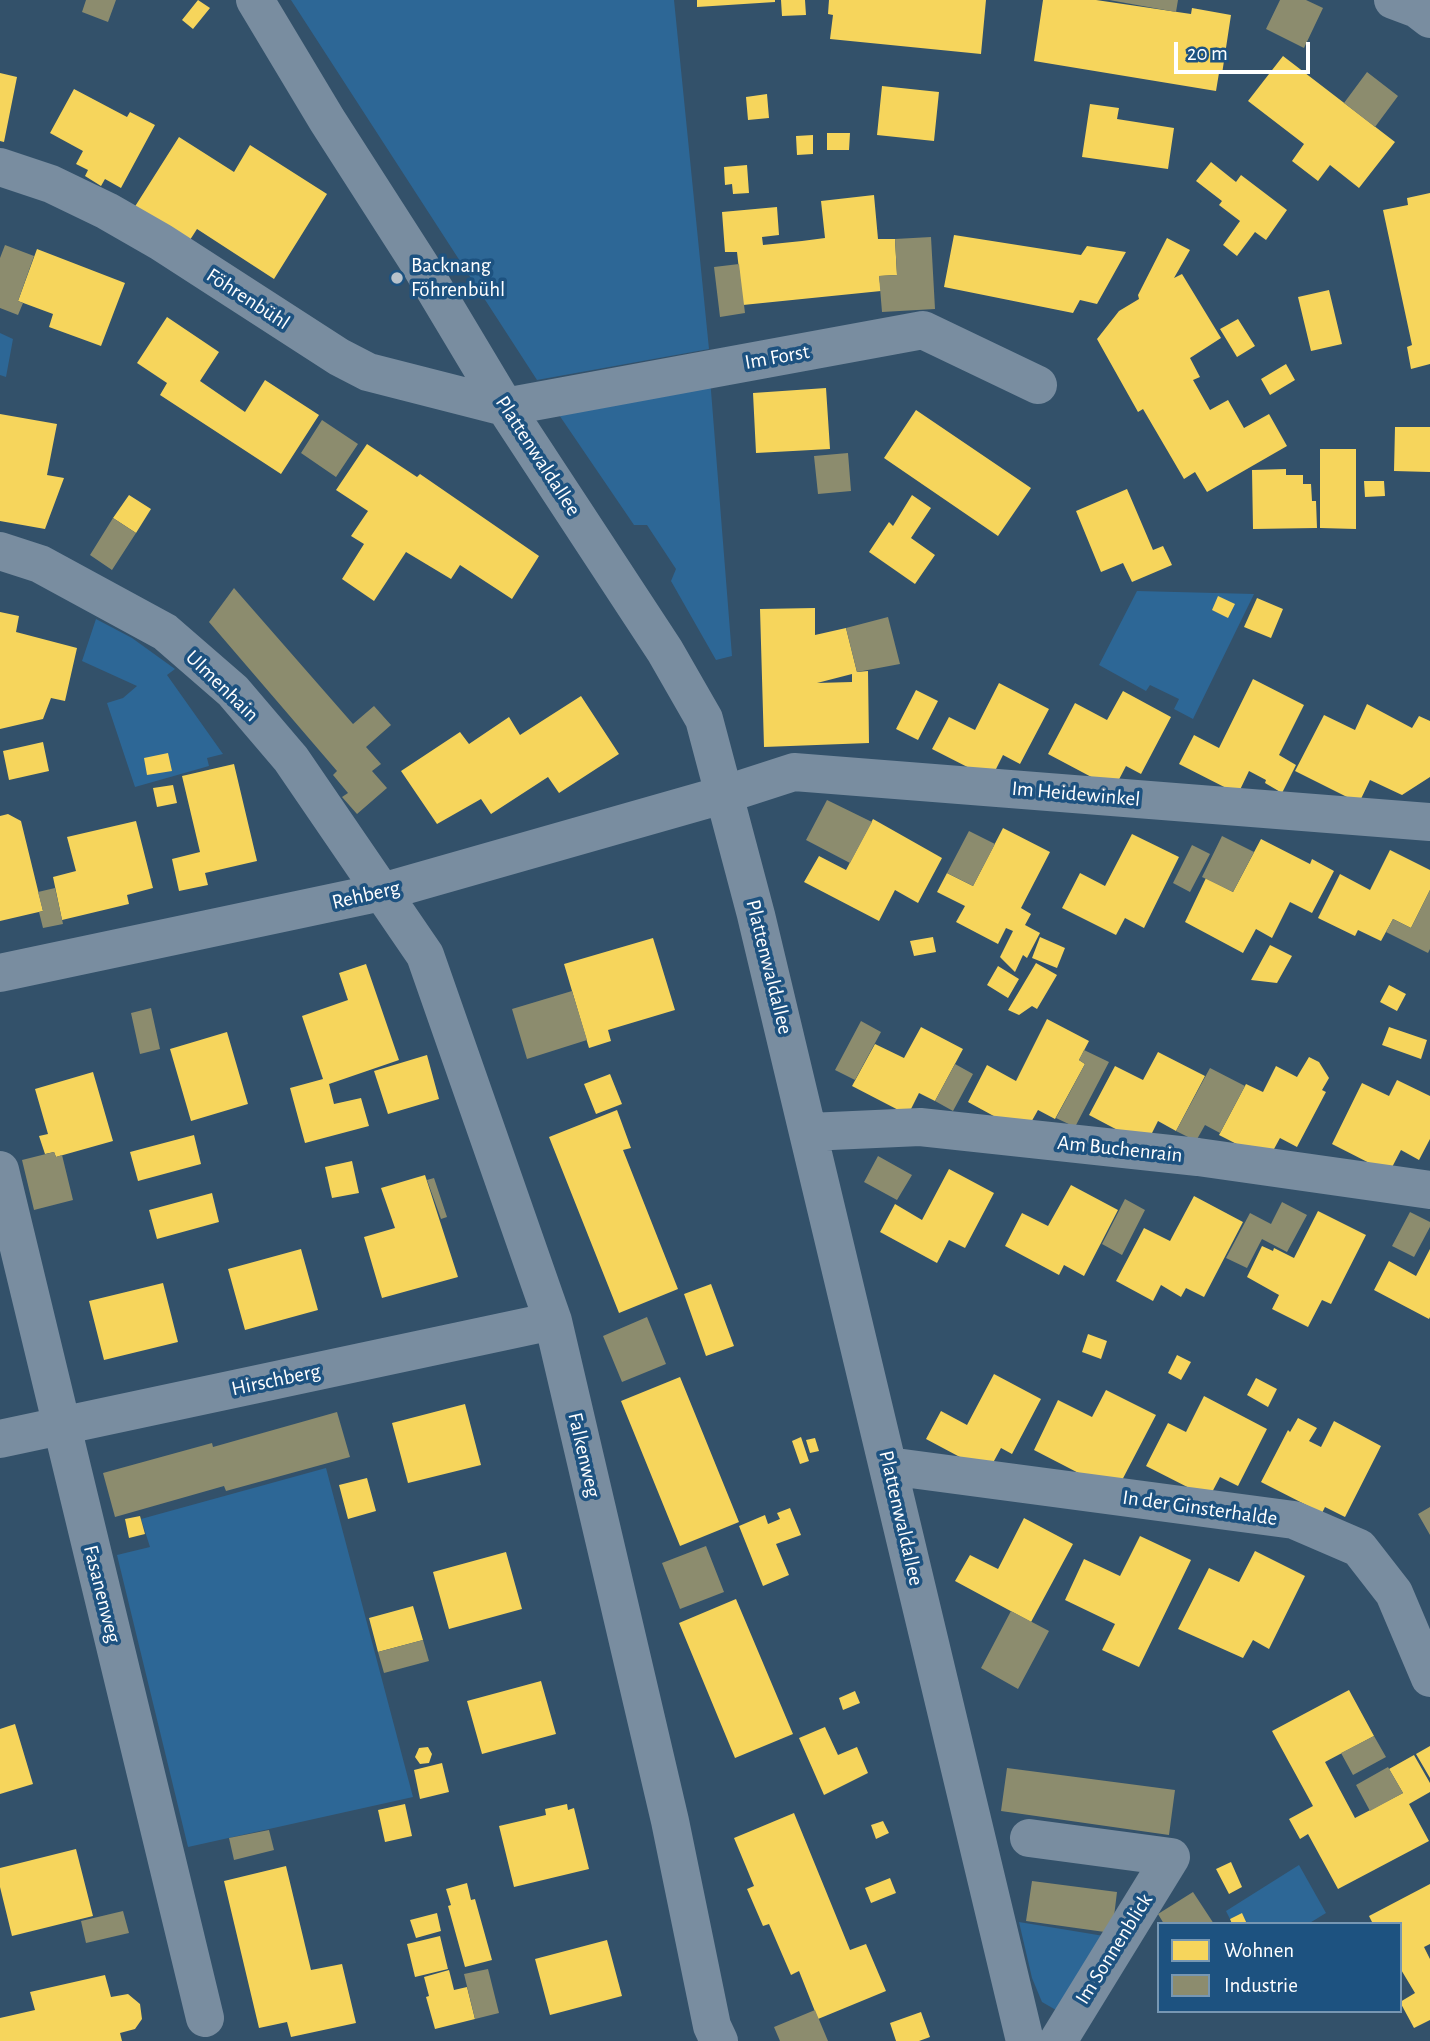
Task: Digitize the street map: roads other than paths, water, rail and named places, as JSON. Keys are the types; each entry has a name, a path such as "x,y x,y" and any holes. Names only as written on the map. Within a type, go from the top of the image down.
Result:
{"street":[{"name":"Plattenwaldallee","path":"255,0 505,407 665,651 704,719 726,794 1025,2041"},
{"path":"1393,0 1418,9 1430,19"},
{"name":"Föhrenbühl","path":"0,167 51,184 107,211 161,242 339,357 368,372 505,407"},
{"name":"Im Forst","path":"505,407 923,330 1038,385"},
{"name":"Ulmenhain","path":"0,551 40,564 165,632 233,691 291,760 382,892"},
{"name":"Im Heidewinkel","path":"726,794 794,772 1430,822"},
{"name":"Rehberg","path":"0,973 382,892 726,794"},
{"name":"Falkenweg","path":"382,892 425,956 553,1321 670,1821 712,2026 719,2041"},
{"name":"Am Buchenrain","path":"808,1132 920,1127 1198,1157 1430,1190"},
{"name":"Fasanenweg","path":"0,1170 205,2018"},
{"name":"Hirschberg","path":"0,1439 553,1321"},
{"name":"In der Ginsterhalde","path":"888,1466 1294,1520 1359,1548 1394,1593 1430,1678"},
{"name":"Im Sonnenblick","path":"1029,1838 1171,1857 1058,2041"}],"place":[{"name":"Backnang Föhrenbühl","path":"397,278"}]}
